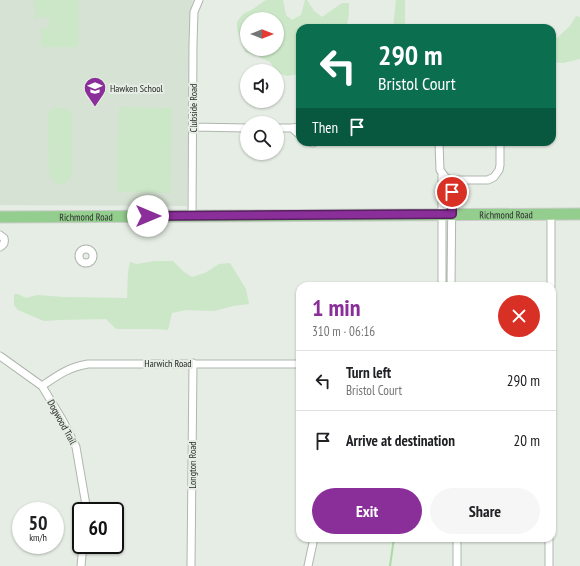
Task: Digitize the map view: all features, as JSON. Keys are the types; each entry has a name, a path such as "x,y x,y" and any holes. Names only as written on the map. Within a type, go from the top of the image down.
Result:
{"main road":[{"name":"Richmond Road","path":"0,216 580,214"}],"street":[{"name":"Clubside Road","path":"192,216 192,44 194,12 199,0"},
{"path":"193,127 240,128"},
{"path":"284,128 296,128"},
{"path":"292,128 296,132"},
{"path":"439,146 439,162 447,215 451,282"},
{"path":"442,174 446,178 452,180 488,180 494,177 499,170 500,146"},
{"path":"442,282 447,215 452,180"},
{"path":"551,214 551,282"},
{"path":"0,234 5,240 0,247"},
{"name":"Dogwood Trail","path":"0,356 42,386 63,421 76,447 85,502"},
{"name":"Longton Road","path":"191,566 192,363"},
{"name":"Harwich Road","path":"42,386 71,368 88,364 296,364"},
{"path":"308,566 313,542"},
{"path":"457,542 457,566"},
{"path":"549,542 549,566"},
{"path":"81,566 82,554"}],"shaded area":[{"name":"Hawken School","path":"0,0 193,0 191,11 187,206 0,205"}],"green space":[{"path":"34,0 78,0 78,47 41,47 41,28 49,28 49,18 38,17 38,20 35,20"},
{"path":"266,0 283,0 286,15 292,20 301,15 305,0 307,0 314,11 322,17 342,3 349,3 347,24 296,24 296,75 287,76 284,75 284,64 271,64 257,56 284,56 284,12 247,12"},
{"path":"396,0 405,0 405,24 393,24"},
{"path":"576,16 580,17 580,59 563,63 556,62 556,38 570,26"},
{"path":"240,18 240,38 237,29 237,22"},
{"path":"119,107 172,108 171,193 117,192"},
{"path":"61,108 68,109 72,112 72,174 66,182 59,185 53,181 49,172 48,116 50,110"},
{"path":"155,261 173,261 184,272 192,277 205,273 219,264 230,263 246,289 249,304 214,311 186,310 172,313 168,330 116,329 106,319 44,321 18,310 14,305 14,294 18,294 26,298 37,295 127,298 130,262 137,264"}],"waterway":[{"path":"390,566 393,542"}],"place":[{"name":"Hawken School","path":"95,108"}],"route":[{"path":"148,216 452,214 452,192"}]}
